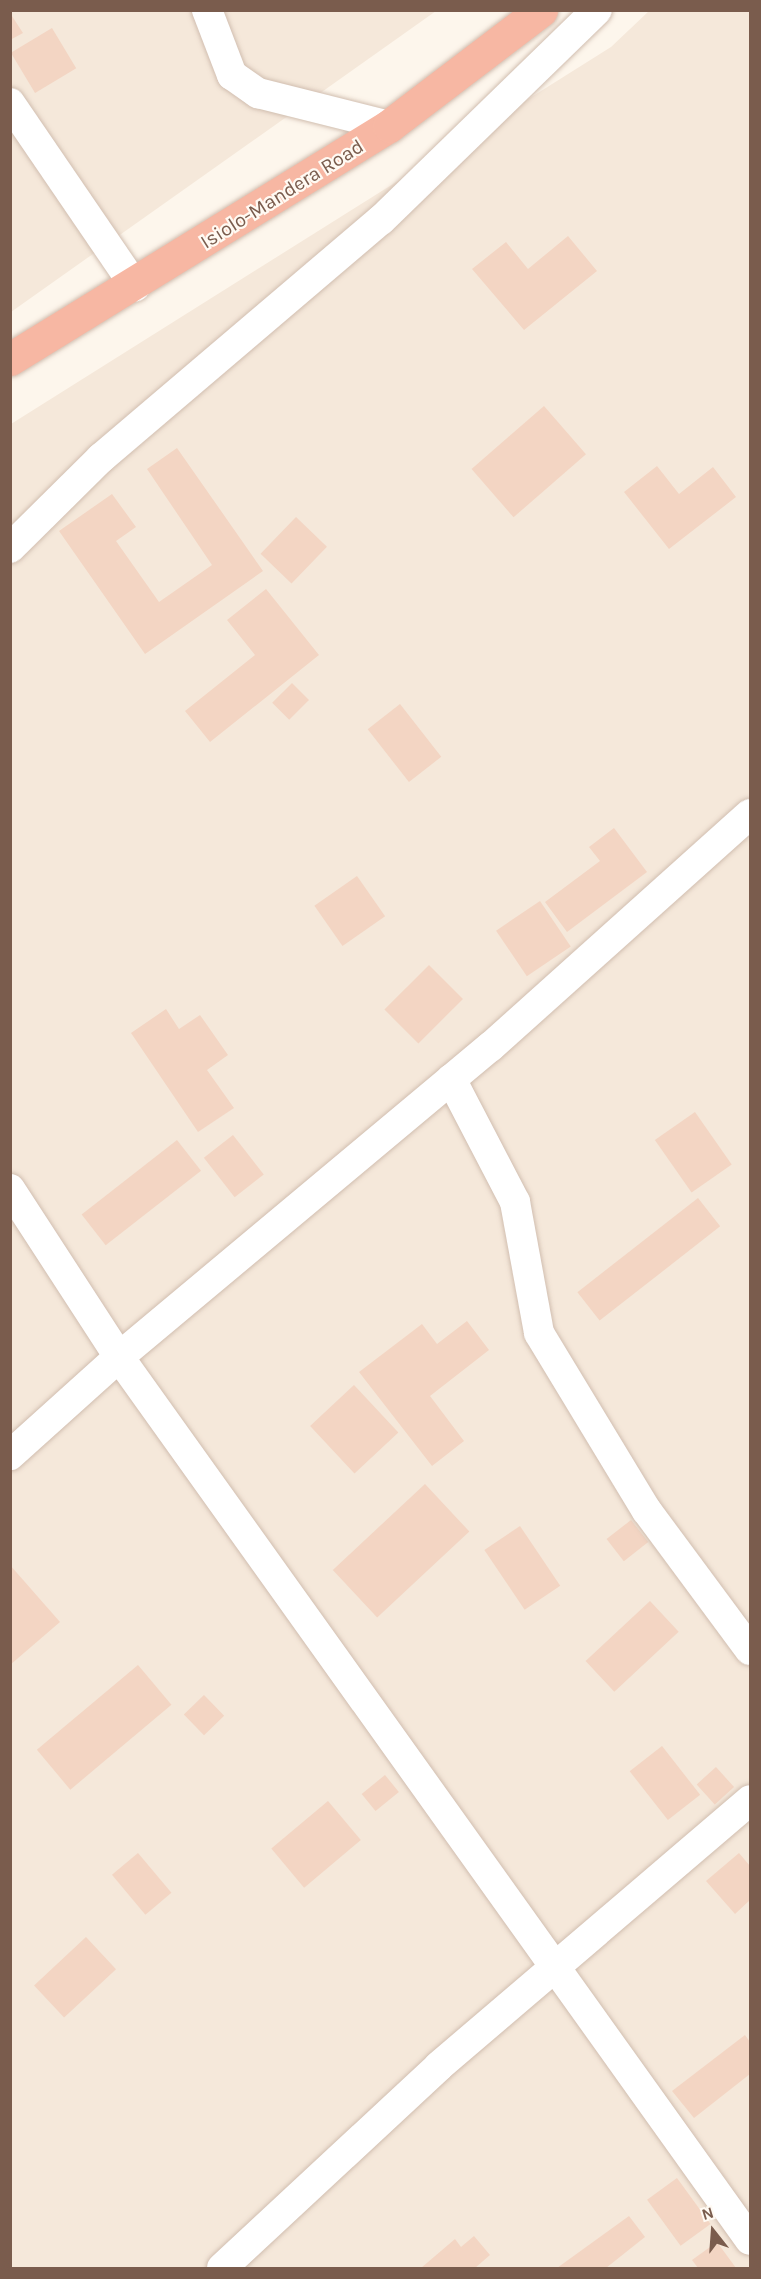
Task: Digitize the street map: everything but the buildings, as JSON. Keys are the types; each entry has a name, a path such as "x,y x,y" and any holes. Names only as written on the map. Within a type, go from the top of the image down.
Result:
{"highway":[{"name":"Isiolo-Mandera Road","path":"10,359 135,286 389,126 541,10"}],"street":[{"path":"207,10 232,75 258,93 389,126"},
{"path":"10,549 101,458 381,220 597,10"},
{"path":"10,103 135,286"},
{"path":"10,1455 119,1357 451,1079 750,814"},
{"path":"451,1079 515,1202 539,1333 647,1510 750,1650"},
{"path":"10,1189 119,1357 750,2240"},
{"path":"222,2268 554,1966 750,1800"}],"shaded area":[{"path":"11,11 436,11 11,312"},
{"path":"649,11 750,11 750,2268 11,2268 11,424 611,47"}]}
